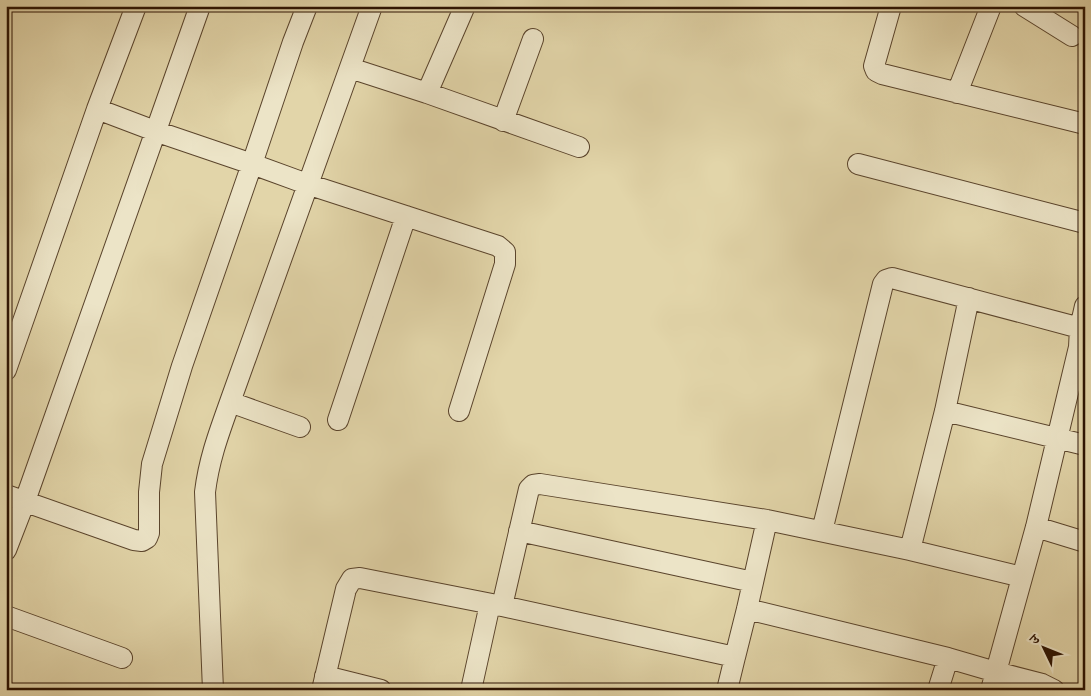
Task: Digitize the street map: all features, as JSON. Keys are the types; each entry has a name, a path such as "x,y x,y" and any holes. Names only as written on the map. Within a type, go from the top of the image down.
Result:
{"street":[{"path":"6,370 97,109 136,6"},
{"path":"6,550 200,6"},
{"path":"6,495 134,540 142,541 147,538 149,533 152,464 182,366 307,6"},
{"path":"212,690 204,492 207,470 372,6"},
{"path":"957,93 991,6"},
{"path":"1024,6 1072,36"},
{"path":"427,93 464,8"},
{"path":"884,10 874,66 876,71 1085,124"},
{"path":"504,121 533,38"},
{"path":"350,68 579,147"},
{"path":"97,109 308,184 498,246 504,252 505,264 459,411"},
{"path":"858,164 1085,223"},
{"path":"338,420 406,216"},
{"path":"822,531 886,280 892,278 969,298 1081,341"},
{"path":"910,550 944,412 969,298"},
{"path":"993,681 1036,527 1081,341 1085,306"},
{"path":"230,402 300,427"},
{"path":"944,412 1085,445"},
{"path":"471,690 519,531 529,489 533,485 540,484 767,520 910,550 1022,577"},
{"path":"727,690 767,520"},
{"path":"1036,527 1085,542"},
{"path":"519,531 753,582"},
{"path":"381,690 323,683 346,589 352,579 360,578 496,605 734,658"},
{"path":"747,609 948,658 993,681 1042,684 1054,690"},
{"path":"6,616 122,658"},
{"path":"938,690 948,658"}]}
